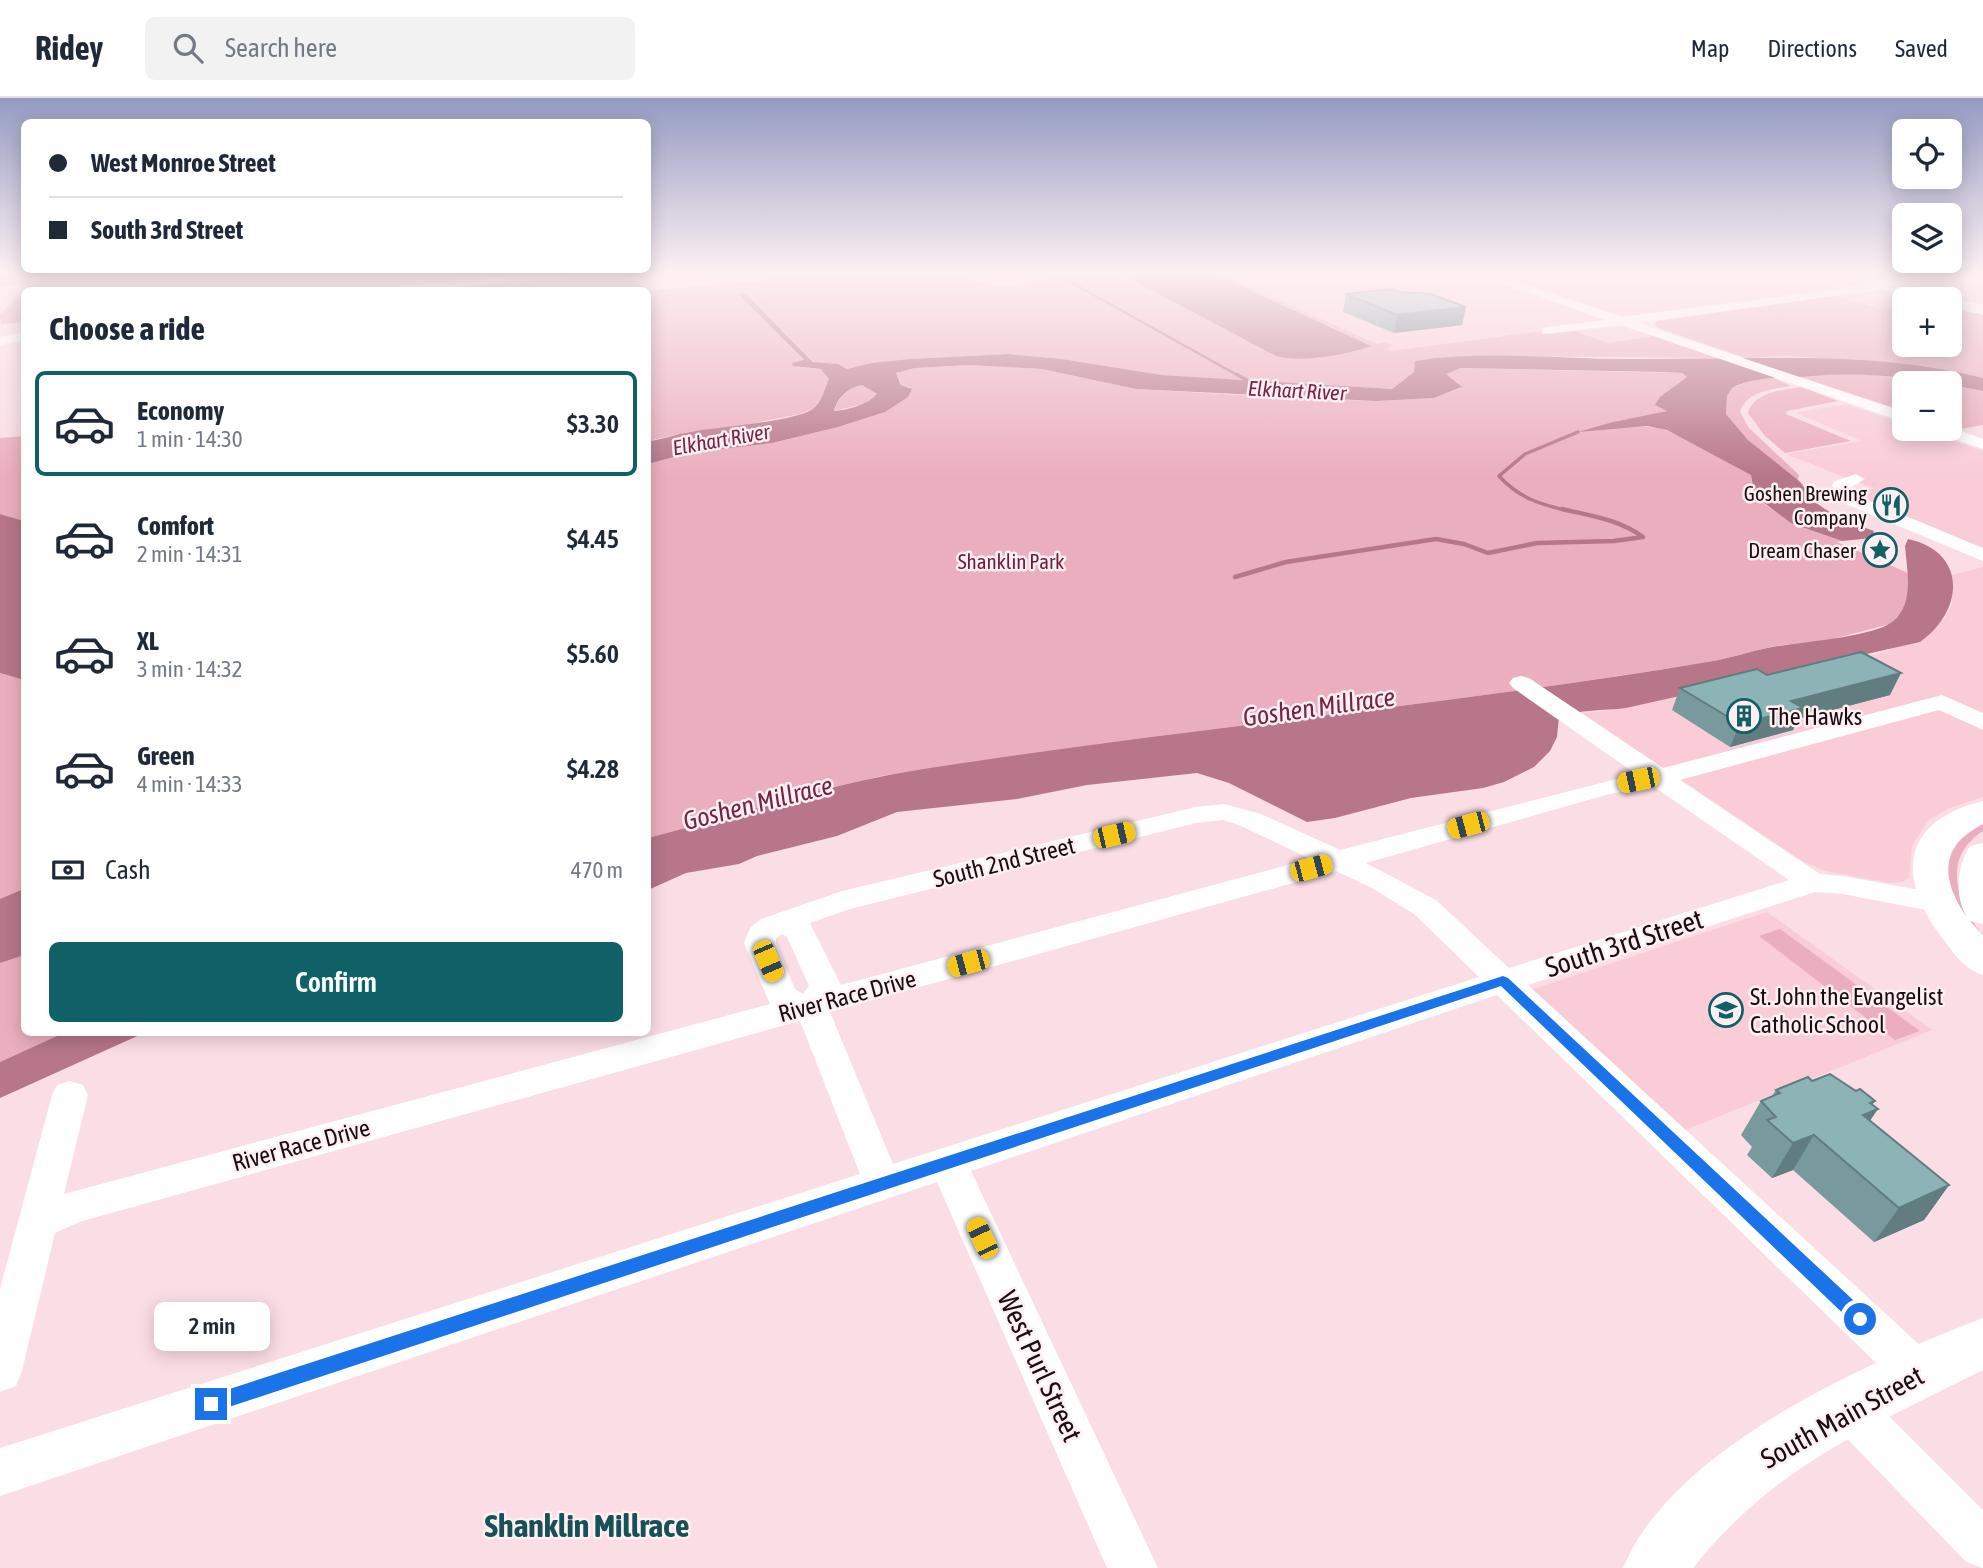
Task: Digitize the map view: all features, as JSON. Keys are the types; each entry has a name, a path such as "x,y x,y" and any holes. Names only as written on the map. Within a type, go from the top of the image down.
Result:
{"main road":[{"path":"1983,811 1952,825 1937,842 1930,858 1930,881 1936,902 1957,934 1983,961"},
{"path":"1983,855 1976,868 1975,886 1983,912"},
{"name":"South Main Street","path":"1654,1568 1681,1533 1752,1465 1786,1442 1983,1343"}],"street":[{"path":"1673,339 1892,413"},
{"path":"1962,437 1983,444"},
{"path":"1856,479 1841,485 1841,489 1854,501 1983,555"},
{"path":"1525,686 1813,883"},
{"name":"River Race Drive","path":"38,1222 71,1208 1606,787 1659,777 1942,702 1983,723"},
{"name":"South 2nd Street","path":"811,1006 795,1005 782,996 760,943 761,935 766,929 781,922 789,923 795,917 842,901 1211,813 1224,812 1251,820 1413,898 1919,1374"},
{"name":"South 3rd Street","path":"0,1472 1503,981 1813,883 1843,885 1936,902"},
{"path":"789,923 800,931 825,986 825,992 811,1006 883,1185"},
{"path":"0,1371 70,1095"},
{"name":"West Purl Street","path":"948,1163 1133,1568"},
{"path":"1850,1409 1983,1545"}],"shaded area":[{"path":"1363,339 1485,339 1391,351"},
{"path":"1596,339 1638,339 1608,343"},
{"path":"1846,404 1892,420 1892,441 1953,441 1983,451 1983,550 1864,502 1852,488 1875,489 1786,454 1862,441 1797,412"},
{"path":"1983,567 1983,797 1947,809 1928,821 1912,846 1909,878 1902,882 1892,883 1825,871 1802,861 1582,713 1605,711 1887,652 1945,618 1952,605 1952,575"},
{"name":"St. John the Evangelist Catholic School","path":"1767,912 1932,1030 1678,1133 1527,991"}],"green space":[{"path":"651,339 782,339 804,361 795,362 798,367 821,369 830,379 815,408 800,414 651,440"},
{"path":"791,339 1365,339 1377,344 1386,342 1393,345 1386,348 1391,351 1485,339 1596,339 1608,343 1662,339 1717,358 1480,356 1414,372 1392,389 1162,375 1062,359 1008,354 909,359 871,363 847,369 838,364 814,362"},
{"path":"1689,339 1892,339 1892,357 1962,357 1962,339 1983,339 1983,378 1962,374 1962,371 1911,365 1786,356 1746,358"},
{"name":"Shanklin Park","path":"970,365 1042,369 1136,389 1376,401 1434,398 1461,388 1445,373 1461,368 1682,373 1688,377 1656,405 1668,410 1616,421 1629,426 1655,427 1668,431 1731,463 1751,475 1753,490 1768,507 1842,541 1837,542 1908,573 1908,596 1902,612 1890,624 1825,641 1774,646 1711,662 1532,689 1021,755 881,776 651,837 651,463 685,454 772,443 885,412 911,388 902,385 896,373 915,368"},
{"path":"1826,374 1892,377 1892,407 1800,377"},
{"path":"1774,378 1791,386 1754,395 1743,405 1740,412 1749,428 1799,475 1798,480 1748,440 1726,414 1727,396 1732,388 1754,380"},
{"path":"862,385 877,394 864,404 834,411 845,394"},
{"path":"1801,387 1838,401 1787,411 1786,414 1851,441 1785,453 1765,436 1748,413 1751,406 1762,396"},
{"path":"1962,387 1983,391 1983,425 1962,429"},
{"path":"21,436 21,520 0,514 0,438"},
{"path":"0,673 21,679 21,1036 59,1036 0,1062"},
{"path":"1983,824 1983,831 1969,842 1961,855 1957,882 1967,910 1983,937 1961,917 1950,884 1949,863 1951,854 1962,838"},
{"path":"1780,929 1920,1031 1895,1040 1759,936"}],"water":[{"name":"Elkhart River","path":"783,339 790,339 813,362 838,364 847,369 871,363 909,359 1008,354 1062,359 1162,375 1392,389 1414,372 1415,361 1468,356 1806,358 1895,363 1949,371 1892,371 1892,377 1834,375 1761,379 1732,388 1727,396 1726,414 1748,440 1798,480 1818,504 1841,518 1874,531 1872,538 1842,541 1791,523 1760,500 1754,492 1751,475 1667,430 1647,426 1578,432 1667,411 1655,405 1660,397 1687,377 1682,373 1461,368 1446,374 1462,387 1434,398 1376,401 1136,389 1042,369 970,365 915,368 896,373 901,385 912,389 908,397 885,412 772,443 685,454 651,463 651,440 791,417 814,408 829,379 821,369 793,366 792,363 804,360","holes":["862,385 877,394 857,406 845,409 834,411 841,398 857,386"]},
{"path":"1243,339 1355,339 1371,346 1324,357 1298,359 1276,356"},
{"path":"1962,374 1983,378 1983,391 1962,387"},
{"path":"0,514 21,520 21,679 0,673"},
{"path":"1908,539 1928,546 1941,556 1950,569 1953,584 1945,615 1935,629 1920,642 1626,708 1567,714 1559,717 1557,737 1550,751 1534,767 1504,782 1483,788 1411,798 1335,818 1307,822 1229,783 1197,773 1087,785 1017,799 897,812 837,836 757,856 739,864 686,873 651,889 651,837 859,781 1027,754 1611,677 1715,661 1767,648 1868,632 1892,622 1904,606 1908,587 1905,546"},
{"path":"21,890 21,956 0,963 0,899"},
{"path":"57,1036 137,1036 0,1098 0,1062"}],"building":[{"path":"1861,652 1901,673 1791,701 1803,708 1740,724 1680,688 1757,669 1767,675"},
{"path":"1830,1074 1856,1091 1860,1089 1875,1101 1870,1103 1878,1109 1863,1115 1949,1185 1899,1208 1814,1135 1793,1143 1767,1120 1776,1117 1761,1101 1780,1093 1776,1090 1808,1077 1812,1081"}],"waterway":[{"name":"Elkhart River","path":"1172,339 1239,376"},
{"name":"Elkhart River","path":"1236,374 1252,383"},
{"path":"1570,511 1531,500 1514,490 1499,476 1525,454 1578,432"},
{"path":"1235,577 1286,562 1436,539 1464,544 1488,553 1537,543 1614,541 1643,537 1614,522 1562,509"}],"place":[{"name":"Goshen Brewing Company","path":"1891,505"},
{"name":"Dream Chaser","path":"1880,550"},
{"name":"The Hawks","path":"1744,716"},
{"name":"St. John the Evangelist Catholic School","path":"1726,1010"}],"district":[{"name":"Shanklin Millrace","path":"587,1525"}],"route":[{"path":"211,1404 1503,981 1860,1319"}],"water label":[{"name":"Goshen Millrace","path":"1319,707"},
{"name":"Goshen Millrace","path":"758,803"}]}
